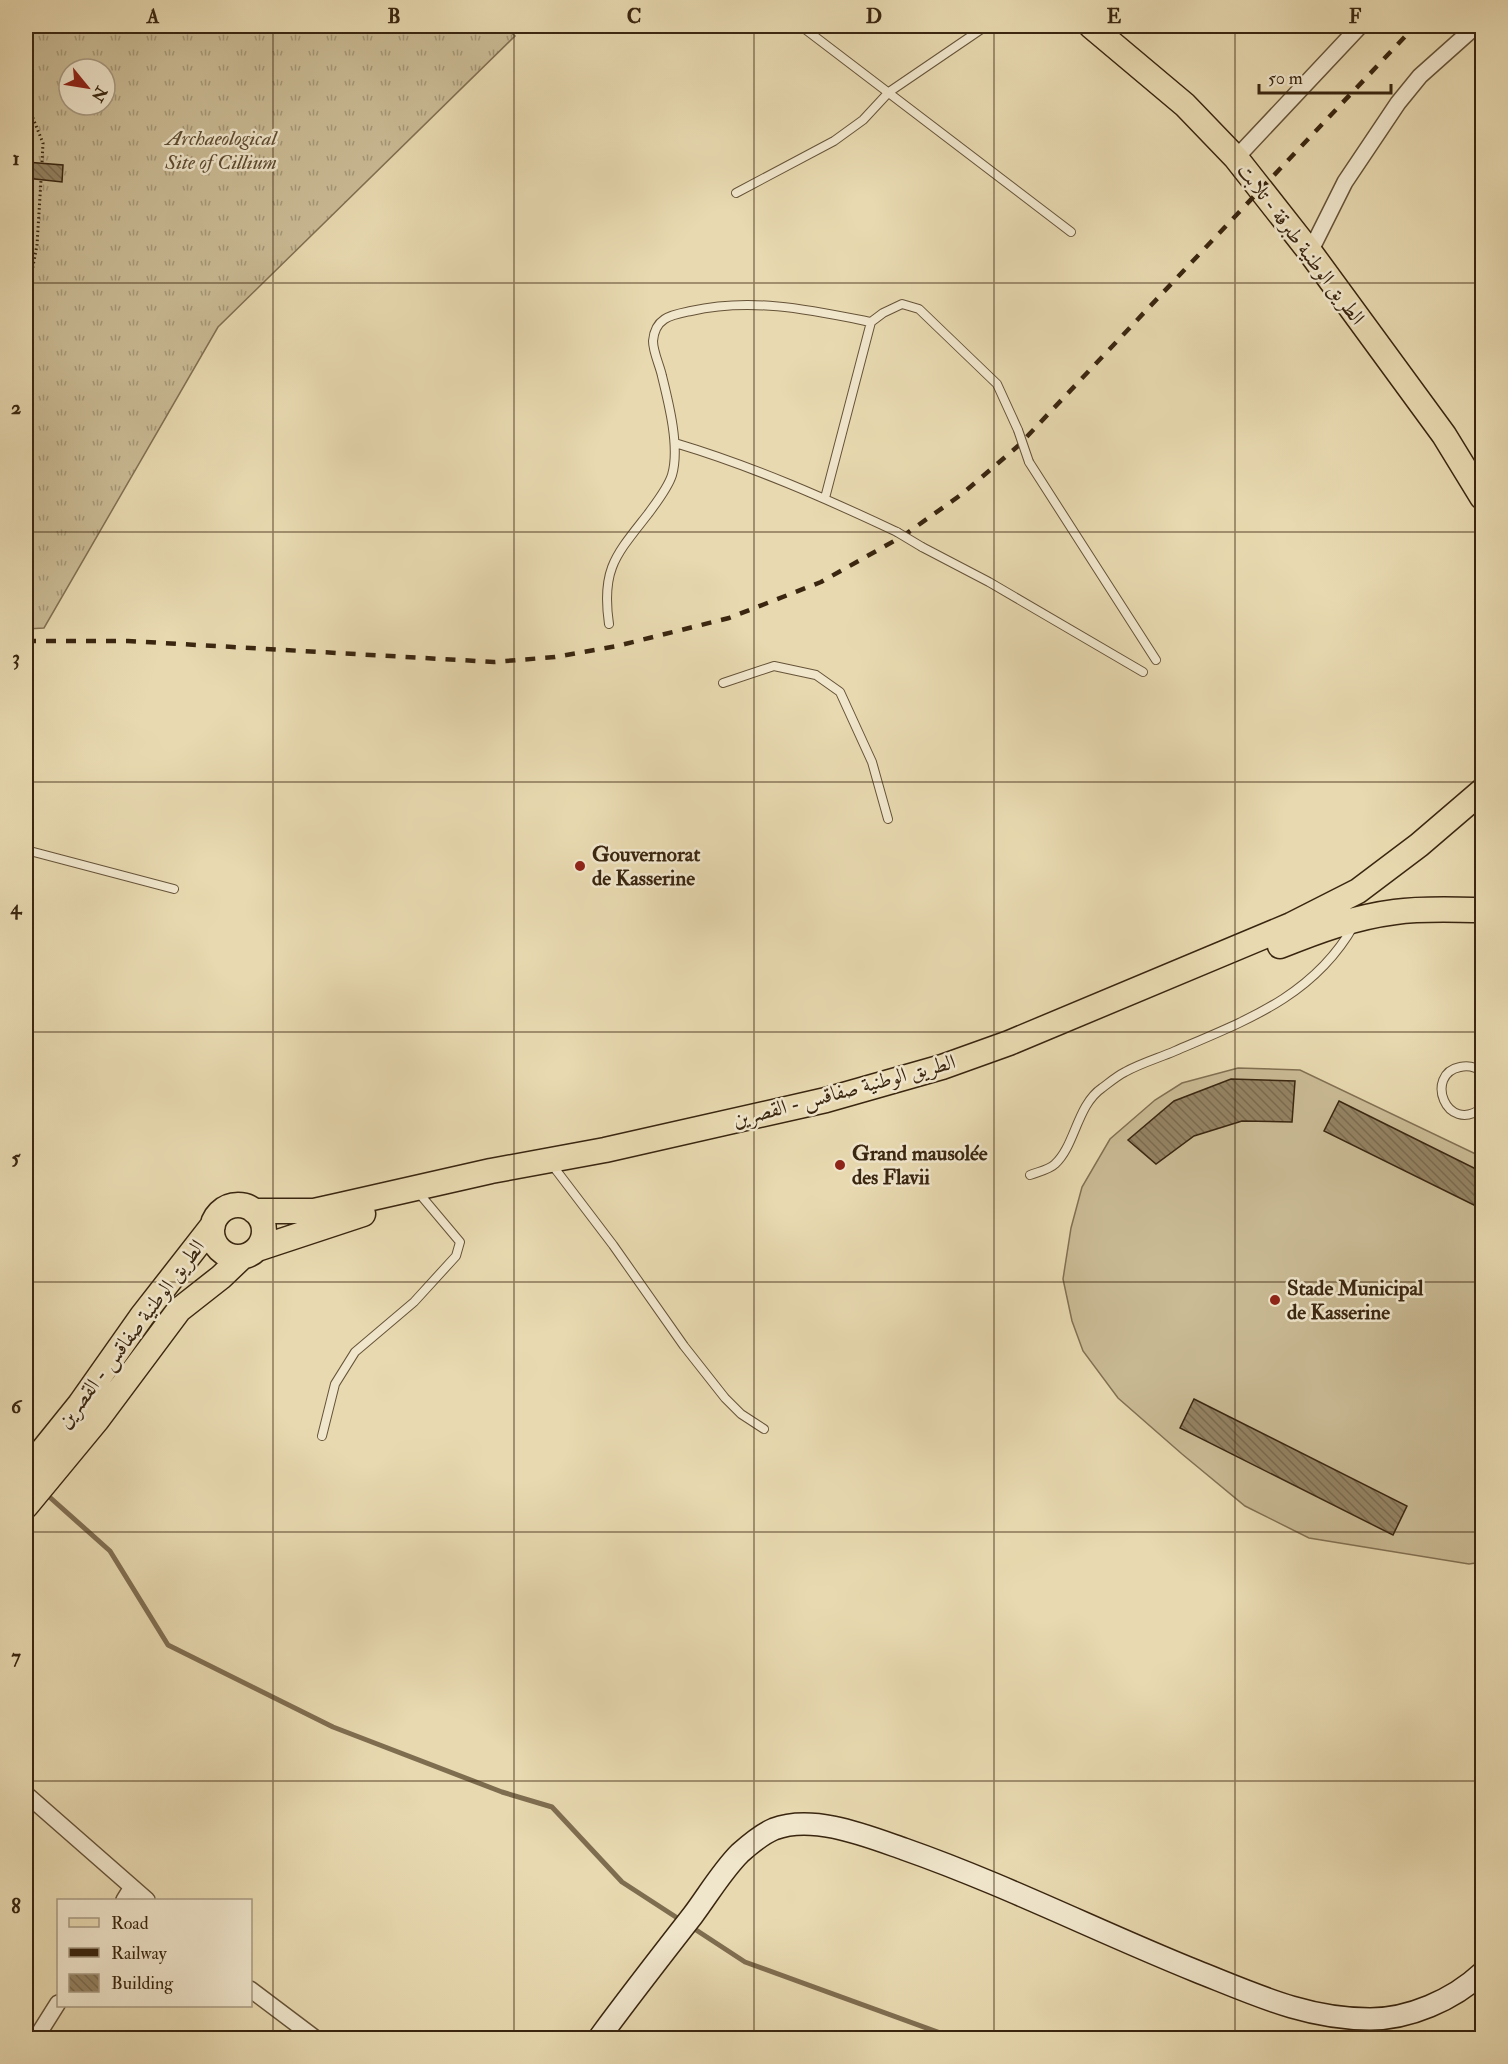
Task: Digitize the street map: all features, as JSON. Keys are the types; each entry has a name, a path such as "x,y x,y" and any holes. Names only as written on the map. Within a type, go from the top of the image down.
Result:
{"main road":[{"name":"الطريق الوطنية طبرقة - تلابت","path":"1091,26 1185,105 1236,158 1310,252 1444,435 1481,498"},
{"name":"الطريق الوطنية صفاقس - القصرين","path":"254,1211 314,1211 491,1171 605,1150 826,1100 942,1067 1009,1043 1269,934 1348,896 1385,873 1482,791"},
{"name":"الطريق الوطنية صفاقس - القصرين","path":"26,1471 89,1412 179,1310 249,1253 375,1210 482,1183 671,1149 827,1117 924,1088 994,1063 1304,936 1358,918 1417,910 1482,910"},
{"path":"229,1207 246,1207 254,1211 260,1217 264,1233 262,1242 249,1253 234,1257 219,1249 214,1242 213,1225 216,1218 229,1207"},
{"name":"الطريق الوطنية صفاقس - القصرين","path":"26,1506 89,1412 142,1316 213,1225"}],"street":[{"path":"1236,158 1360,26"},
{"path":"1310,252 1345,182 1398,103 1420,76 1476,26"},
{"path":"26,1794 128,1894 144,1899"},
{"path":"599,2038 740,1854 772,1830 809,1824 846,1831 923,1856 1166,1959 1298,2010 1328,2016 1371,2019 1403,2015 1442,2001 1482,1973"},
{"path":"252,1991 315,2038"},
{"path":"36,2038 57,2004"}],"lane":[{"path":"801,26 1071,232"},
{"path":"736,192 834,141 863,120 889,92 986,26"},
{"path":"609,624 605,599 610,569 622,547 655,504 672,475 675,443 663,379 653,342 657,328 666,316 741,303 811,310 871,322"},
{"path":"825,498 871,322 902,303 919,309 997,384 1018,430 1029,462 1156,660"},
{"path":"675,443 717,456 825,498 897,532 989,582 1143,672"},
{"path":"723,684 774,666 816,675 840,692 872,762 888,819"},
{"path":"26,850 174,890"},
{"path":"1030,1175 1054,1166 1065,1151 1077,1123 1097,1092 1124,1072 1227,1029 1293,994 1318,973 1342,947 1358,918"},
{"path":"1482,1059 1480,1071 1463,1066 1449,1072 1441,1086 1441,1095 1450,1110 1457,1114 1474,1114 1482,1108"},
{"path":"556,1170 613,1245 684,1346 725,1398 741,1414 764,1429"},
{"path":"322,1436 335,1384 355,1352 414,1302 456,1256 460,1242 423,1198"}],"path":[{"path":"26,101 43,143 42,163"},
{"path":"26,303 37,245 41,180"},
{"path":"26,545 32,580"}],"green space":[{"name":"Archaeological Site of Cillium","path":"26,26 504,26 515,36 218,327 44,628 26,629"},
{"name":"Stade Municipal de Kasserine","path":"1238,1068 1300,1070 1482,1157 1482,1562 1469,1564 1309,1538 1245,1506 1118,1398 1083,1351 1072,1321 1063,1279 1071,1228 1082,1187 1110,1139 1155,1100 1182,1083"}],"building":[{"path":"26,162 63,165 62,182 26,178"},
{"path":"1231,1079 1295,1081 1292,1122 1242,1121 1194,1136 1156,1164 1128,1140 1174,1101"},
{"path":"1339,1101 1482,1172 1482,1209 1324,1131"},
{"path":"1194,1399 1407,1506 1393,1535 1180,1428"}],"waterway":[{"path":"45,1493 110,1551 168,1645 333,1727 502,1792 552,1807 622,1882 682,1921"},
{"path":"690,1926 745,1962 954,2038"}],"railway":[{"path":"26,641 128,641 494,662 555,657 617,646 729,618 821,582 903,536 962,494 1018,446 1415,26"}],"place":[{"name":"Gouvernorat de Kasserine","path":"580,866"},
{"name":"Grand mausolée des Flavii","path":"840,1165"},
{"name":"Stade Municipal de Kasserine","path":"1275,1300"}]}
